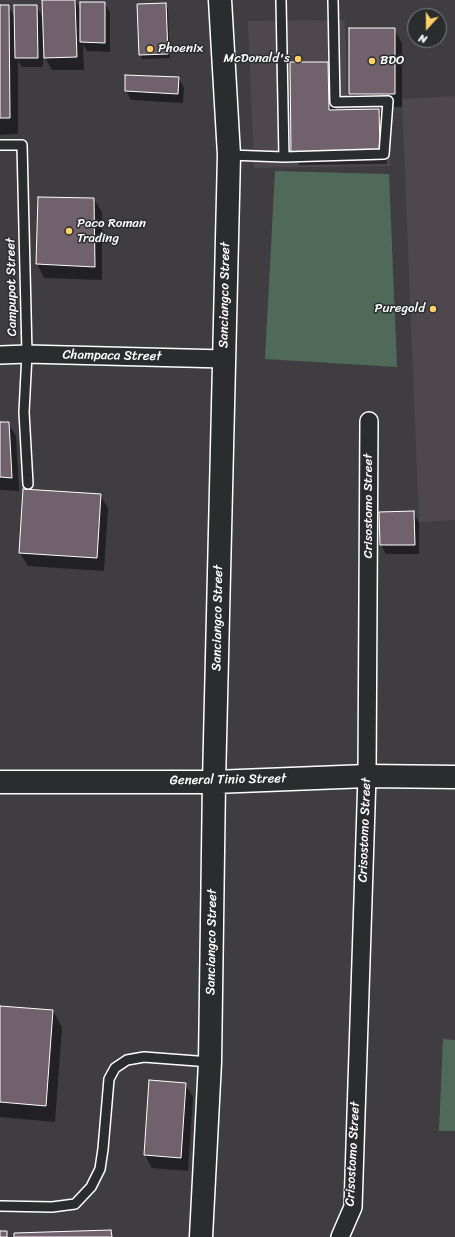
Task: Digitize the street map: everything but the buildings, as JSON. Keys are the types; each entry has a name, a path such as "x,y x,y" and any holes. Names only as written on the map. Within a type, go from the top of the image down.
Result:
{"street":[{"name":"Sanciangco Street","path":"201,1237 210,1062 214,782 229,155 220,0"},
{"name":"Champaca Street","path":"0,355 27,354 224,359"},
{"name":"Crisostomo Street","path":"340,1237 353,1207 367,776 369,421"},
{"name":"General Tinio Street","path":"0,782 214,782 367,776 455,778"}],"lane":[{"path":"281,0 284,157"},
{"path":"229,155 284,157 384,154 388,101 335,102 333,0"},
{"name":"Campupot Street","path":"0,145 22,145 27,354"},
{"path":"27,354 24,412 28,484"},
{"path":"0,1206 52,1207 75,1204 91,1187 100,1169 104,1149 109,1080 115,1068 126,1060 144,1057 210,1062"}],"shaded area":[{"name":"McDonald's","path":"345,20 347,98 391,99 390,166 254,168 248,21"},
{"name":"Puregold","path":"455,96 455,520 419,522 402,99"}],"green space":[{"path":"275,171 389,174 397,367 265,359"},
{"path":"443,1039 455,1040 455,1131 439,1131"}],"place":[{"name":"Phoenix","path":"150,49"},
{"name":"McDonald's","path":"298,59"},
{"name":"BDO","path":"372,61"},
{"name":"Paco Roman Trading","path":"69,231"},
{"name":"Puregold","path":"433,309"}]}
